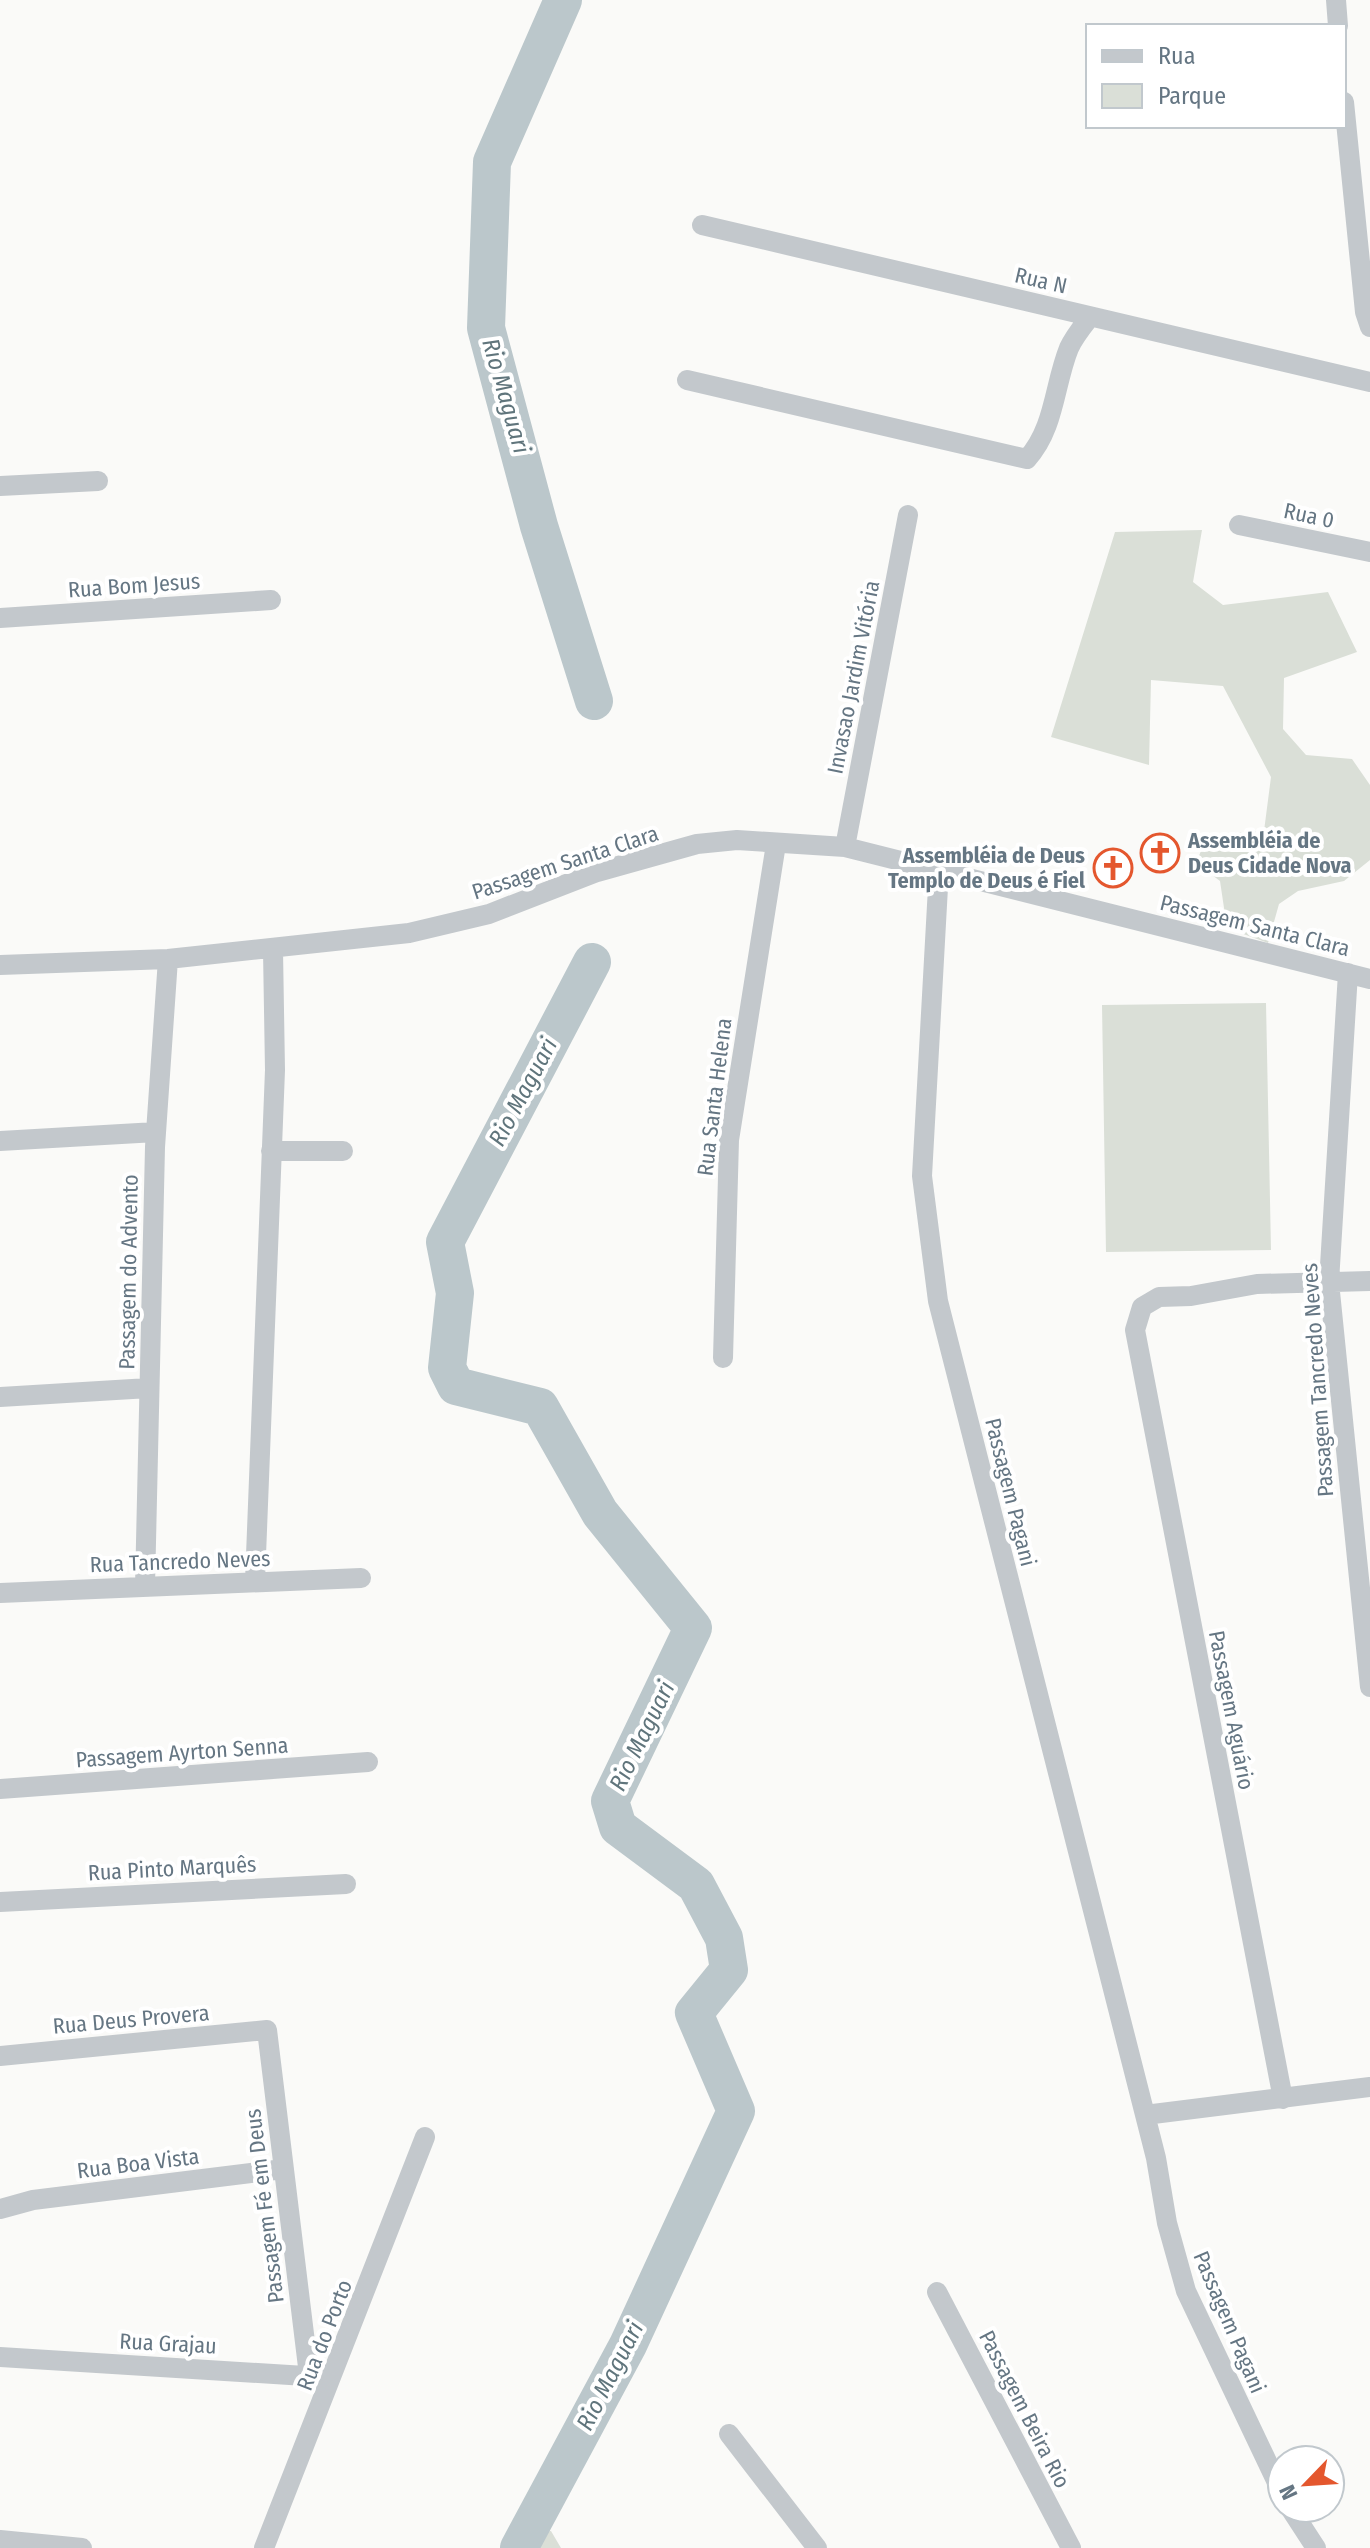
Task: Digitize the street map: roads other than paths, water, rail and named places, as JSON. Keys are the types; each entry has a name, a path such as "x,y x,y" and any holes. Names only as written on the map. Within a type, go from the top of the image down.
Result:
{"street":[{"path":"1336,0 1338,24"},
{"path":"1346,122 1365,312 1370,327"},
{"name":"Rua N","path":"702,225 1370,382"},
{"path":"687,380 1027,459 1037,448 1047,423 1070,346 1090,317"},
{"path":"0,486 98,481"},
{"name":"Invasao Jardim Vitória","path":"845,847 908,515"},
{"name":"Rua 0","path":"1239,525 1370,552"},
{"name":"Rua Bom Jesus","path":"0,618 271,600"},
{"name":"Passagem Santa Clara","path":"0,965 168,959 409,933 489,914 597,872 697,844 737,840 845,847 1370,979"},
{"name":"Rua Santa Helena","path":"723,1358 729,1140 776,844"},
{"name":"Passagem Pagani","path":"939,869 922,1151 925,1216 938,1301 1145,2115 1167,2223 1186,2291 1266,2459"},
{"path":"255,1581 275,1070 273,950"},
{"name":"Passagem do Advento","path":"145,1586 156,1132 168,959"},
{"name":"Passagem Tancredo Neves","path":"1348,973 1329,1282 1370,1687"},
{"path":"0,1141 156,1132"},
{"path":"271,1151 343,1151"},
{"path":"1329,1282 1370,1281"},
{"name":"Passagem Aguário","path":"1283,2099 1135,1330 1142,1307 1159,1297 1191,1296 1257,1284 1329,1282"},
{"path":"0,1397 149,1388"},
{"name":"Rua Tancredo Neves","path":"0,1593 361,1578"},
{"name":"Passagem Ayrton Senna","path":"0,1789 368,1762"},
{"name":"Rua Pinto Marquês","path":"0,1902 346,1884"},
{"name":"Rua Deus Provera","path":"0,2056 267,2030"},
{"name":"Passagem Fé em Deus","path":"267,2030 309,2375"},
{"path":"1145,2115 1370,2087"},
{"name":"Rua do Porto","path":"264,2548 425,2137"},
{"name":"Rua Boa Vista","path":"0,2209 33,2200 283,2169"},
{"name":"Passagem Beira Rio","path":"937,2292 1071,2548"},
{"name":"Rua Grajau","path":"0,2357 333,2378"},
{"path":"729,2434 817,2548"},
{"path":"1300,2524 1316,2548"},
{"path":"0,2540 82,2548"}],"waterway":[{"name":"Rio Maguari","path":"563,0 492,162 486,328 539,526 594,701"},
{"name":"Rio Maguari","path":"519,2548 628,2345 736,2111 694,2013 729,1970 724,1938 696,1885 618,1827 610,1801 693,1628 600,1513 540,1407 456,1386 447,1368 455,1293 445,1242 592,962"}],"place":[{"name":"Assembléia de Deus Cidade Nova","path":"1160,853"},
{"name":"Assembléia de Deus Templo de Deus é Fiel","path":"1113,868"}]}
